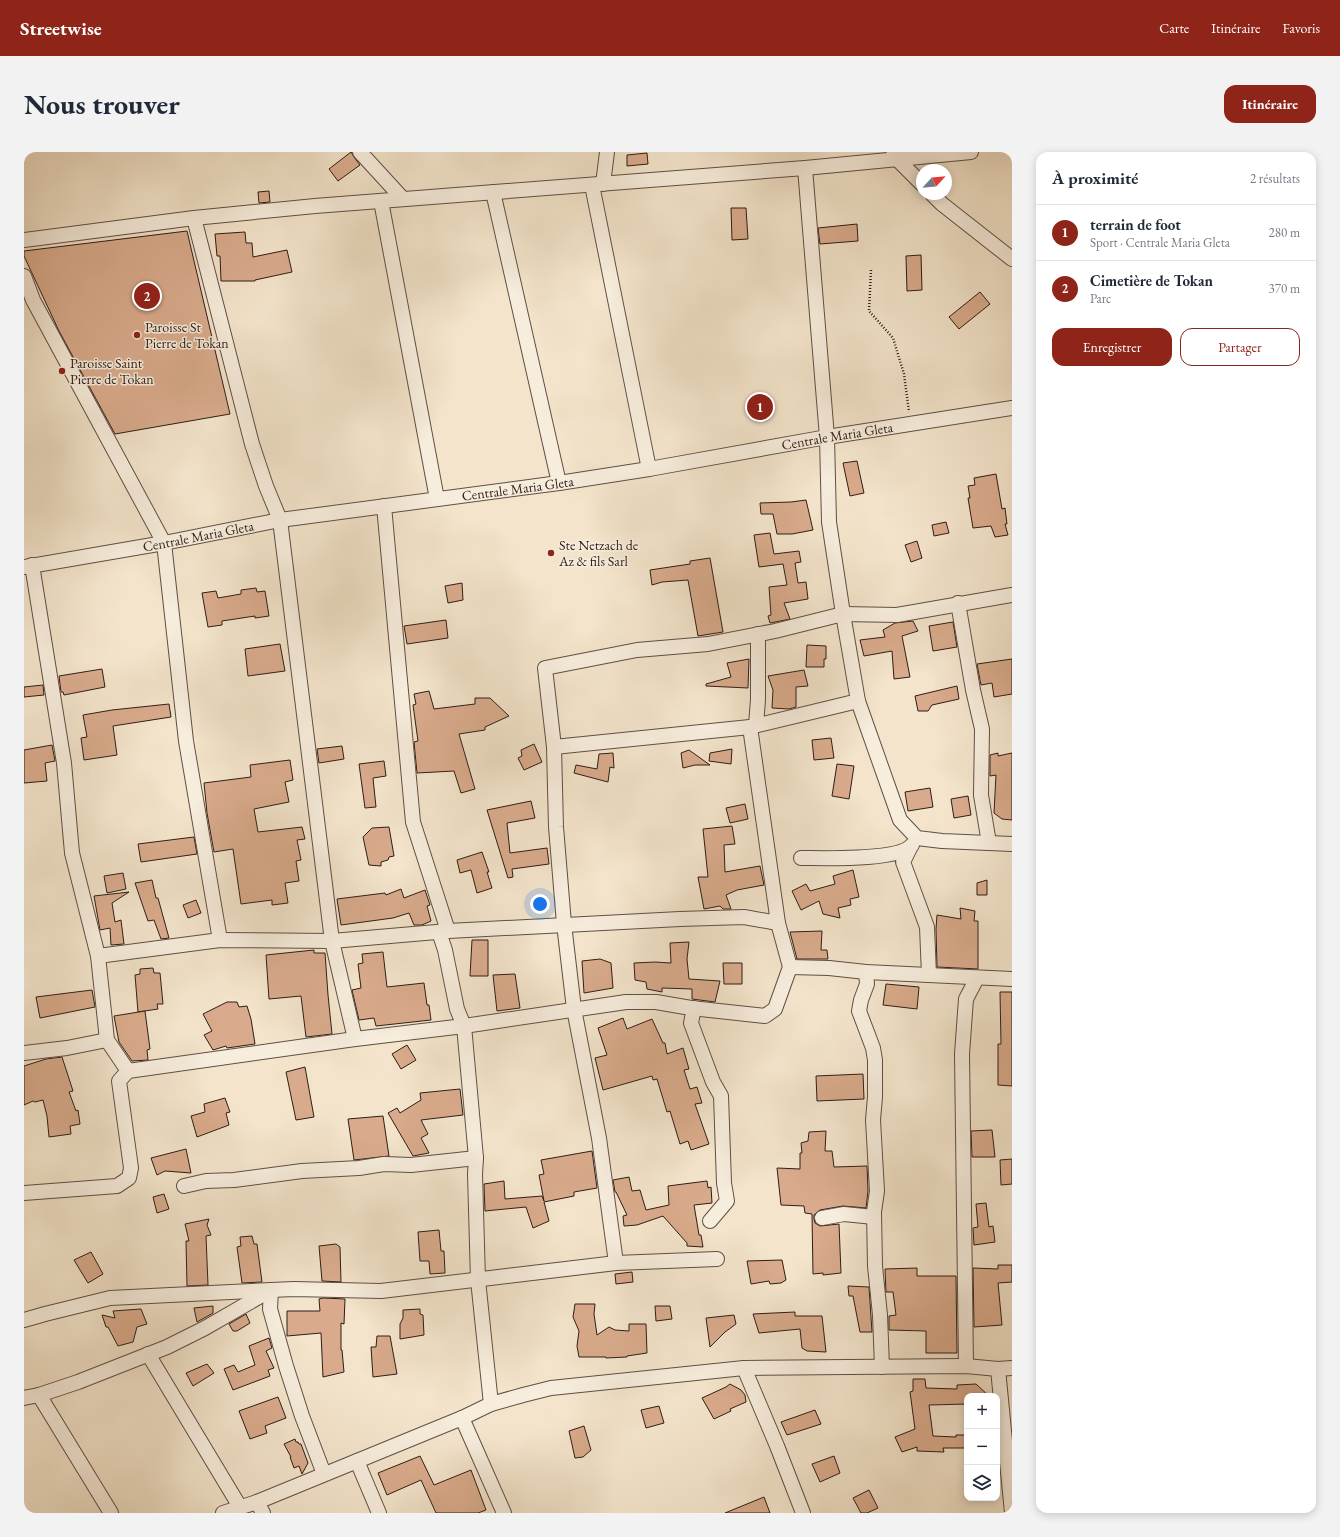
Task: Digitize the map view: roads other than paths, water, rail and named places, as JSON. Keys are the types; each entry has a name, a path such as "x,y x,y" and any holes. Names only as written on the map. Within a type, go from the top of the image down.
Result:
{"street":[{"path":"360,152 403,199"},
{"path":"606,152 597,185 649,469"},
{"path":"24,240 194,218 315,206 805,168 894,156 971,152"},
{"path":"894,156 916,178"},
{"path":"805,168 827,437 829,522 843,614 858,701 900,820 913,843"},
{"path":"493,192 559,483"},
{"path":"938,200 1012,259"},
{"path":"381,201 437,499"},
{"path":"194,218 252,444 266,486 280,520 332,941 355,1039"},
{"path":"24,276 33,300 164,543 186,741 220,940"},
{"name":"Centrale Maria Gleta","path":"28,566 164,543 280,520 559,483 649,469 827,437 1012,408"},
{"path":"384,506 413,822 444,931 445,950 457,1009 464,1026 476,1158 475,1174 478,1280 491,1404"},
{"path":"28,566 64,763 72,853 98,956 107,1040 128,1071"},
{"path":"616,1263 599,1138 574,1009 564,924 556,827 554,747 545,668 637,650 708,644 843,614 898,615 958,603 1012,595"},
{"path":"958,603 973,690 982,729 981,795 989,843"},
{"path":"24,1193 117,1186 129,1178 132,1168 119,1081 128,1071 355,1039 464,1026 626,1002 656,1002 765,1016 775,1009 790,967 778,923 753,726 758,700 758,634"},
{"path":"554,747 753,726 858,701"},
{"path":"913,843 903,862 927,927 929,976"},
{"path":"802,858 864,857 896,854 913,843 1012,844"},
{"path":"98,956 220,940 332,941 444,931 564,924 744,917 778,923"},
{"path":"790,967 829,968 929,976 1012,979"},
{"path":"866,972 867,984 861,1000 860,1011 873,1048 875,1060 875,1097 873,1120 877,1191 874,1217 875,1266 880,1316 882,1367"},
{"path":"966,1366 962,1054 966,999 977,978"},
{"path":"694,1008 691,1023 713,1082 721,1096 724,1183 727,1201 710,1221"},
{"path":"24,1053 67,1048 107,1040"},
{"path":"184,1186 206,1181 234,1180 302,1171 359,1168 384,1164 411,1165 476,1158"},
{"path":"822,1218 844,1214 874,1217"},
{"path":"24,1320 110,1298 294,1289 381,1291 616,1263 717,1259"},
{"path":"24,1398 39,1395 78,1382 167,1347 206,1328 271,1290"},
{"path":"271,1290 270,1309 286,1366 302,1416 324,1474"},
{"path":"148,1354 240,1507"},
{"path":"223,1513 240,1507 260,1507 324,1474 462,1418 491,1404 551,1388 744,1368 966,1366 1005,1368 1012,1513"},
{"path":"744,1368 777,1446 802,1513"},
{"path":"39,1395 111,1513"},
{"path":"462,1418 504,1513"},
{"path":"357,1461 379,1513"}],"place":[{"name":"Cimetière de Tokan","path":"147,296"},
{"name":"Paroisse St Pierre de Tokan","path":"137,335"},
{"name":"Paroisse Saint Pierre de Tokan","path":"62,371"},
{"name":"terrain de foot","path":"760,407"},
{"name":"Ste Netzach de Az & fils Sarl","path":"551,553"}]}
